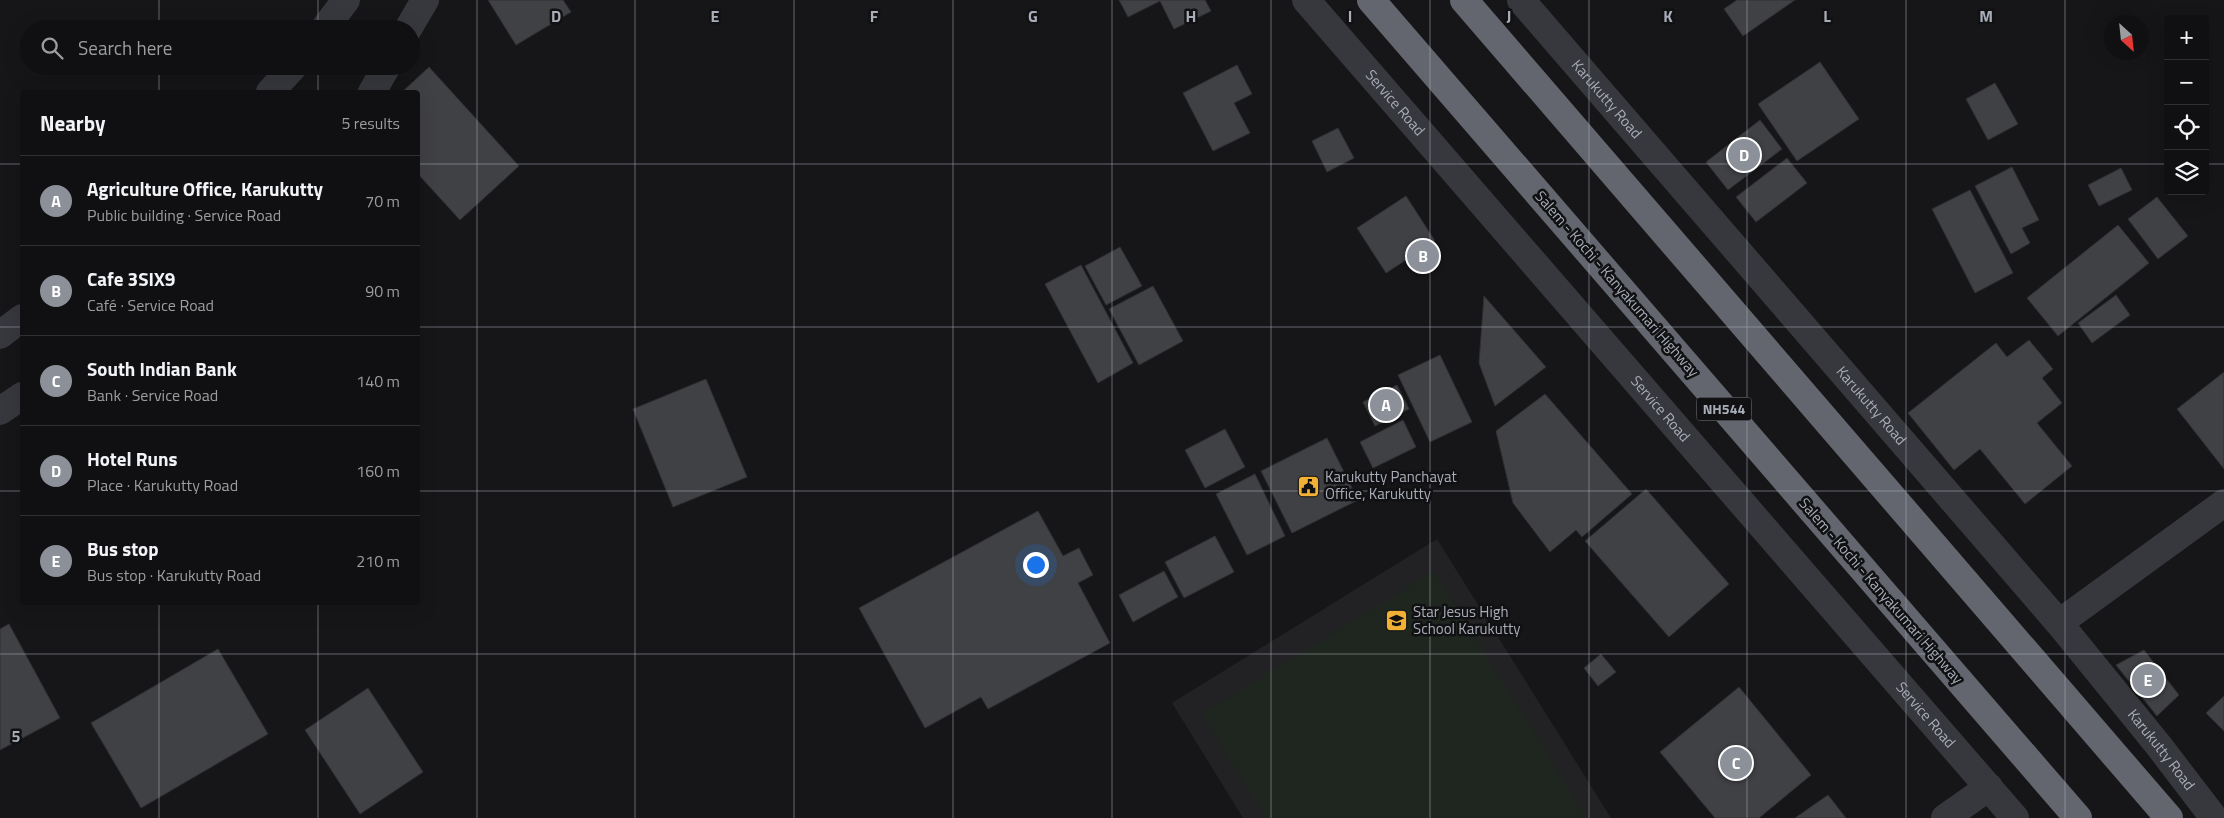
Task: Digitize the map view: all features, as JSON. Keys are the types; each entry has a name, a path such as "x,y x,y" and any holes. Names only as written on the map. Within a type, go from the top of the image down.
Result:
{"highway":[{"name":"Salem - Kochi - Kanyakumari Highway","path":"1371,0 2078,818"},
{"path":"1464,0 2169,818"}],"street":[{"path":"331,20 346,0"},
{"path":"413,20 424,0"},
{"name":"Service Road","path":"1306,0 2015,818"},
{"name":"Karukutty Road","path":"1521,0 2059,623 2159,746 2214,818"},
{"path":"272,90 286,75"},
{"path":"373,90 382,75"},
{"path":"0,335 20,320"},
{"path":"0,412 20,397"},
{"path":"2059,623 2224,504"},
{"path":"1945,818 1989,788"}],"shaded area":[{"name":"Star Jesus High School Karukutty","path":"1437,539 1611,818 1243,818 1172,703"},
{"name":"Star Jesus High School Karukutty","path":"1434,571 1587,818 1266,818 1202,714"}],"building":[{"path":"488,0 563,0 571,12 516,45"},
{"path":"1119,0 1205,0 1211,11 1174,29 1160,1 1128,17"},
{"path":"1737,0 1795,0 1743,36 1724,9"},
{"path":"1820,62 1859,119 1797,161 1758,104"},
{"path":"1237,65 1252,94 1234,103 1250,133 1213,151 1183,93"},
{"path":"429,67 519,166 460,220 420,176 420,90 404,90"},
{"path":"1995,83 2018,124 1988,140 1966,99"},
{"path":"1760,120 1782,149 1728,190 1706,162"},
{"path":"1338,128 1354,158 1327,172 1312,141"},
{"path":"1787,158 1807,183 1756,222 1736,197"},
{"path":"2012,167 2039,220 2022,228 2030,243 2011,254 1975,186"},
{"path":"2121,168 2132,190 2099,206 2088,185"},
{"path":"1970,190 2013,273 1975,293 1932,209"},
{"path":"1406,196 1435,241 1386,273 1357,228"},
{"path":"2157,197 2188,236 2158,259 2128,219"},
{"path":"2118,225 2149,263 2058,336 2027,298"},
{"path":"1120,247 1142,286 1106,305 1085,266"},
{"path":"1081,265 1133,363 1098,383 1045,284"},
{"path":"1153,286 1183,341 1139,365 1109,309"},
{"path":"2116,295 2130,315 2092,343 2078,323"},
{"path":"1484,296 1546,367 1495,406 1479,363"},
{"path":"2029,340 2053,369 2042,378 2062,403 2037,423 2072,466 2025,504 1980,449 1954,470 1908,413 1996,343 2007,357"},
{"path":"1440,355 1472,422 1430,442 1398,375"},
{"path":"2224,372 2224,469 2177,409"},
{"path":"706,379 747,477 673,507 633,409"},
{"path":"1397,385 1409,409 1375,426 1363,402"},
{"path":"1545,394 1632,494 1582,537 1576,530 1550,552 1513,503 1496,431"},
{"path":"1403,420 1416,447 1373,468 1360,442"},
{"path":"1225,429 1245,467 1205,488 1185,450"},
{"name":"Karukutty Panchayat Office, Karukutty","path":"1327,438 1358,500 1292,533 1261,471"},
{"path":"1255,474 1285,536 1247,555 1216,494"},
{"path":"1646,489 1729,584 1669,637 1585,541"},
{"path":"1038,511 1063,556 1079,548 1093,575 1078,583 1110,643 988,709 981,697 925,728 859,608"},
{"path":"1215,536 1234,572 1184,598 1165,562"},
{"path":"1164,571 1178,597 1133,622 1119,595"},
{"path":"9,624 60,718 0,750 0,629"},
{"path":"218,649 268,734 141,808 91,723"},
{"path":"2144,650 2179,695 2157,716 2116,665"},
{"path":"1601,654 1616,672 1598,686 1584,668"},
{"path":"1739,687 1811,775 1759,818 1715,818 1660,752"},
{"path":"368,688 423,772 360,814 305,730"},
{"path":"2224,696 2224,731 2206,713"},
{"path":"1828,795 1846,818 1795,818"}],"place":[{"name":"Hotel Runs","path":"1744,155"},
{"name":"Cafe 3SIX9","path":"1423,256"},
{"name":"Agriculture Office, Karukutty","path":"1386,405"},
{"name":"Karukutty Panchayat Office, Karukutty","path":"1309,486"},
{"name":"Star Jesus High School Karukutty","path":"1397,621"},
{"name":"Bus stop","path":"2148,680"},
{"name":"South Indian Bank","path":"1736,763"}]}
